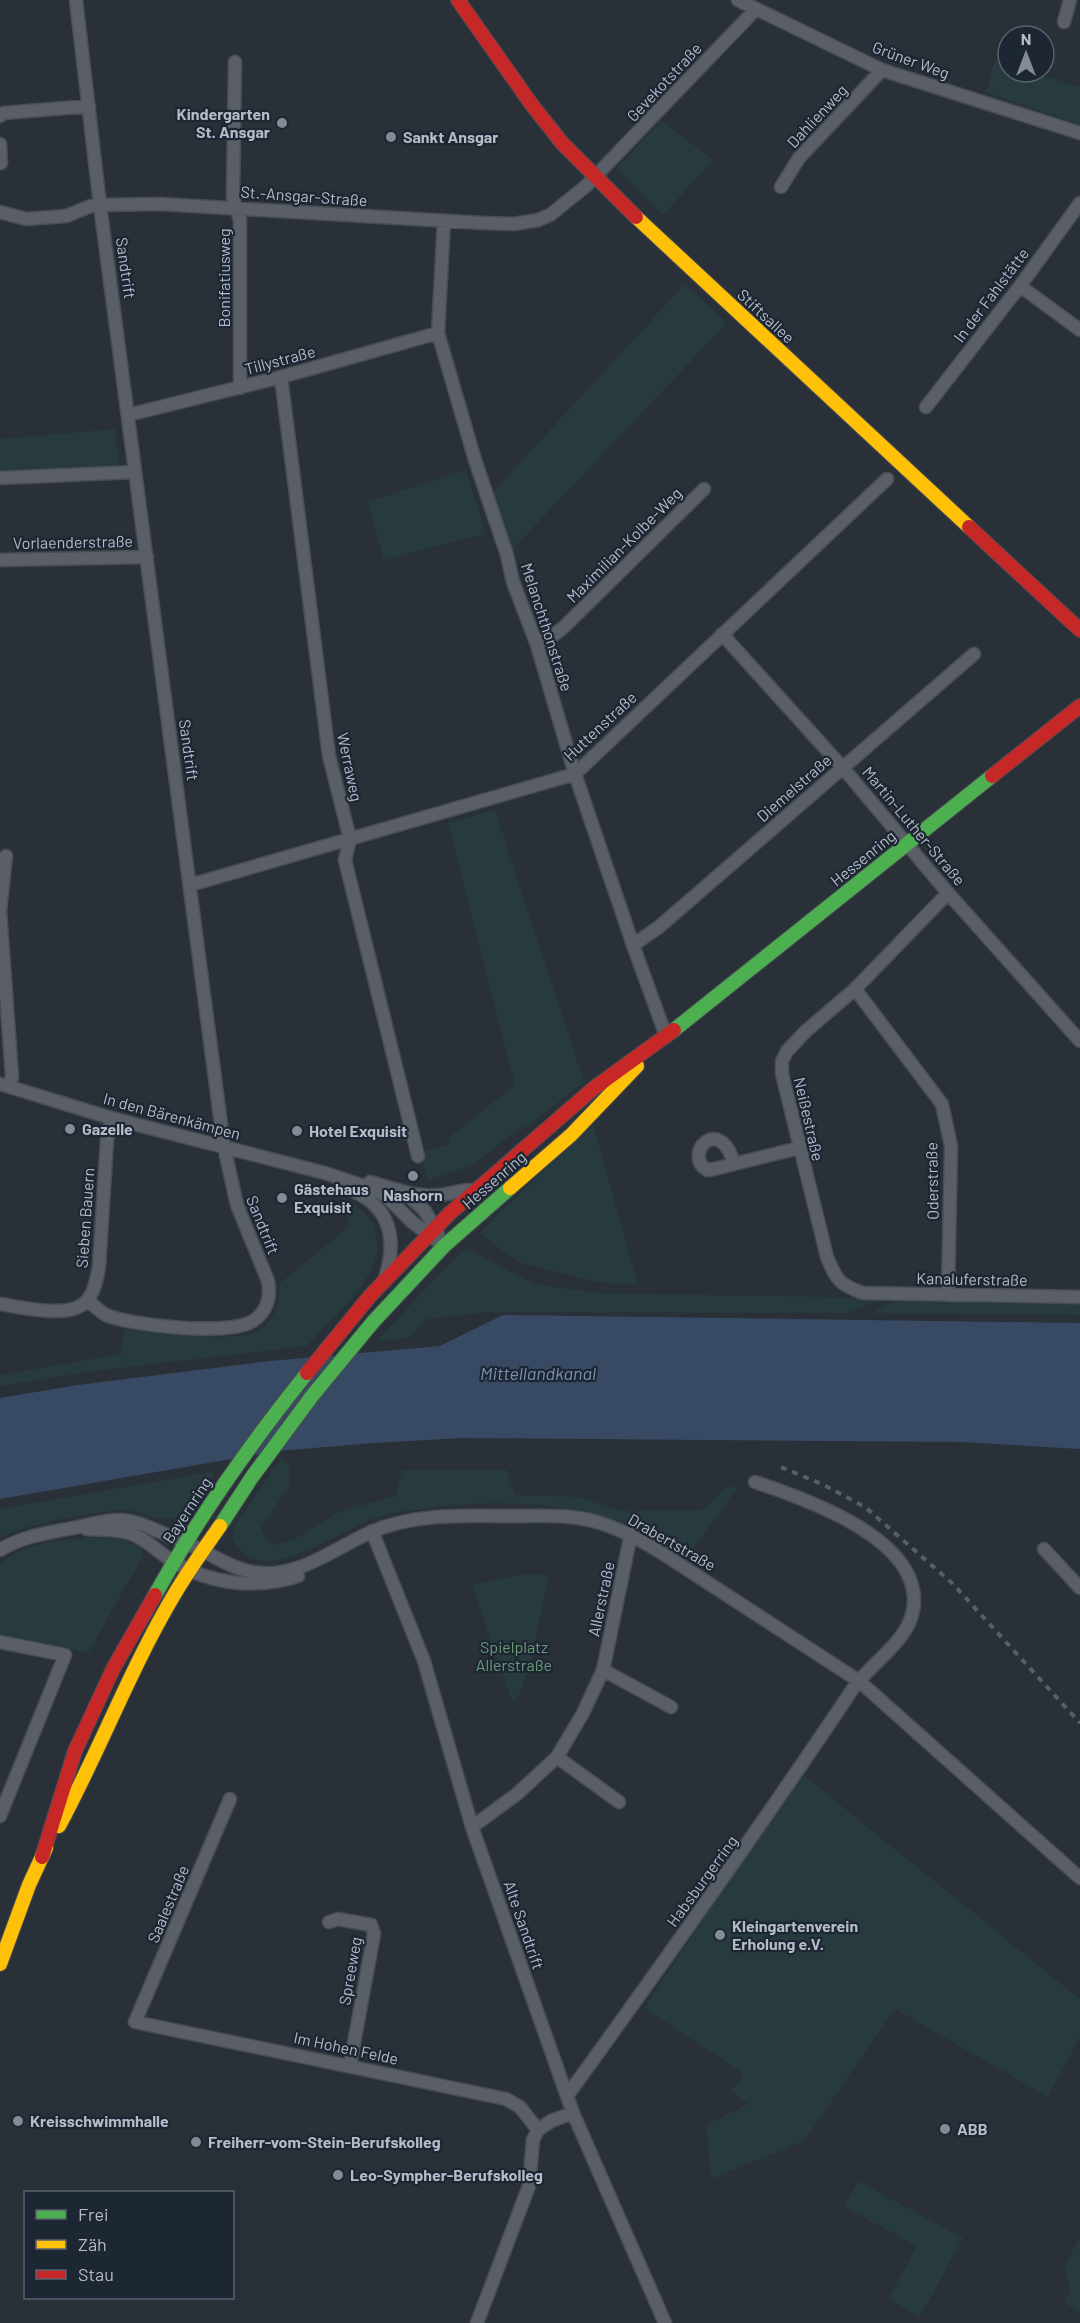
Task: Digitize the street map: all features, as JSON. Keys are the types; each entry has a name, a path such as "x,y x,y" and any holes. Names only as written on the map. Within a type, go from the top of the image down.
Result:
{"street":[{"name":"Sandtrift","path":"76,0 100,205 224,1148 237,1205 271,1292 262,1315 246,1325 233,1327 176,1327 123,1320 106,1314 88,1300"},
{"name":"Stiftsallee","path":"458,0 532,105 562,143 596,179 1080,630"},
{"name":"Grüner Weg","path":"738,0 882,70 1080,133"},
{"path":"1064,22 1070,0"},
{"name":"Gevekotstraße","path":"596,179 756,9"},
{"name":"Bonifatiusweg","path":"235,62 233,198 240,220 240,388"},
{"name":"Dahlienweg","path":"781,187 799,158 882,70"},
{"path":"0,116 4,113 89,106"},
{"path":"0,144 1,162"},
{"name":"St.-Ansgar-Straße","path":"0,212 26,219 66,216 91,206 160,204 514,224 538,220 550,215 596,179"},
{"name":"In der Fahlstätte","path":"926,407 1020,286 1080,203"},
{"name":"Melanchthonstraße","path":"444,221 438,333 475,460 507,555 513,582 537,643 575,774 666,1036"},
{"path":"1020,286 1080,330"},
{"name":"Tillystraße","path":"128,415 240,388 438,333"},
{"name":"Werraweg","path":"281,377 329,756 350,839 345,860 418,1156"},
{"path":"0,478 135,472"},
{"name":"Huttenstraße","path":"190,885 575,774 888,479"},
{"name":"Maximilian-Kolbe-Weg","path":"537,643 564,627 704,489"},
{"name":"Vorlaenderstraße","path":"0,560 147,557"},
{"name":"Martin-Luther-Straße","path":"722,634 843,768 948,893 1080,1041"},
{"name":"Diemelstraße","path":"633,945 659,927 974,654"},
{"name":"Hessenring","path":"432,1232 475,1190 594,1088 666,1036 1080,706"},
{"path":"5,1085 12,1076 0,911 6,856"},
{"name":"Neißestraße","path":"863,1293 847,1287 835,1277 827,1257 782,1074 782,1061 787,1051 806,1031 855,989 948,893"},
{"name":"Oderstraße","path":"855,989 942,1104 951,1146 948,1294"},
{"name":"Hessenring","path":"444,1246 571,1135 666,1036"},
{"name":"In den Bärenkämpen","path":"5,1085 111,1118 337,1176 387,1196 412,1222 432,1232"},
{"name":"Sieben Bauern","path":"88,1300 96,1285 99,1267 107,1140 111,1118"},
{"path":"734,1164 799,1148"},
{"name":"In den Bärenkämpen","path":"337,1176 358,1178 406,1193 439,1195 460,1189 475,1190"},
{"name":"In den Bärenkämpen","path":"337,1176 346,1189 362,1195 374,1204 388,1224 392,1251 384,1281"},
{"name":"In den Bärenkämpen","path":"406,1193 418,1203 432,1232 444,1246"},
{"name":"Bayernring","path":"0,1964 42,1857 75,1750 113,1669 173,1562 262,1429 339,1333 384,1281 432,1232"},
{"name":"Bayernring","path":"42,1857 88,1772 138,1663 190,1570 252,1477 312,1396 373,1322 444,1246"},
{"name":"Kanaluferstraße","path":"863,1293 1080,1297"},
{"path":"0,1304 53,1311 77,1307 88,1300"},
{"path":"755,1482 807,1499 854,1523 895,1554 908,1573 915,1607 909,1624 892,1647 858,1681"},
{"name":"Drabertstraße","path":"74,1528 103,1521 125,1520 138,1523 203,1551 226,1564 263,1574 284,1572 303,1566 372,1531 416,1519 446,1516 568,1516 596,1521 631,1534 858,1681 1080,1878"},
{"path":"0,1550 13,1542 46,1532 74,1528"},
{"name":"Drabertstraße","path":"74,1528 120,1531 135,1535 173,1562 190,1570 232,1583 265,1584 283,1581 312,1571 339,1548"},
{"name":"Alte Sandtrift","path":"372,1531 424,1661 472,1827 573,2113 665,2323"},
{"name":"Allerstraße","path":"472,1827 517,1794 557,1757 583,1713 603,1670 631,1534"},
{"path":"1044,1549 1080,1588"},
{"path":"0,1642 65,1655 0,1816"},
{"path":"603,1670 671,1707"},
{"name":"Habsburgerring","path":"567,2096 768,1816 858,1681"},
{"path":"557,1757 619,1802"},
{"name":"Saalestraße","path":"135,2022 230,1799"},
{"name":"Spreeweg","path":"329,1922 338,1919 371,1925 374,1934 350,2065"},
{"name":"Im Hohen Felde","path":"135,2022 506,2099 520,2107 538,2130"},
{"path":"477,2323 529,2187 533,2140 538,2130 551,2121 573,2113"}],"green space":[{"path":"994,61 996,62 996,84 1056,84 1056,80 1080,87 1080,125 987,93"},
{"path":"661,120 713,160 663,215 616,169"},
{"path":"685,284 727,323 507,555 488,497"},
{"path":"115,429 120,470 0,476 0,439"},
{"path":"466,470 486,534 384,560 368,502"},
{"path":"495,810 584,1082 527,1127 525,1124 471,1166 428,1180 421,1152 450,1144 449,1138 515,1085 448,823"},
{"path":"593,1124 638,1285 597,1282 518,1262 479,1233"},
{"path":"343,1199 357,1206 371,1221 377,1242 376,1258 356,1294 307,1346 94,1371 0,1386 0,1375 121,1354 124,1329 213,1337 247,1335 258,1331 269,1322 275,1310 280,1283 349,1227"},
{"path":"466,1248 534,1284 597,1293 884,1298 848,1313 492,1312 426,1319 408,1338 377,1341"},
{"path":"899,1300 1080,1303 1080,1315 870,1313"},
{"path":"282,1457 290,1468 289,1486 261,1528 266,1540 276,1545 298,1537 341,1511 396,1496 402,1470 507,1470 515,1495 582,1497 620,1511 702,1510 724,1489 740,1484 687,1558 646,1532 606,1518 552,1507 497,1503 442,1506 388,1514 286,1558 270,1561 252,1559 239,1549 232,1539 234,1526"},
{"path":"216,1471 190,1508 178,1516 165,1519 129,1511 101,1512 44,1523 0,1538 0,1509"},
{"path":"101,1537 127,1541 143,1548 143,1556 88,1653 0,1638 0,1564 11,1556 35,1546"},
{"name":"Spielplatz Allerstraße","path":"523,1574 549,1575 529,1669 517,1700 512,1701 472,1585"},
{"path":"801,1773 1080,1999 1080,2037 1048,2097 895,2009 804,2141 711,2179 706,2125 748,2104 731,2091 744,2074 644,2008"},
{"path":"858,2181 963,2238 920,2317 888,2299 917,2246 844,2207"},
{"path":"1080,2237 1080,2312 1065,2303 1071,2291 1064,2266"}],"water":[{"name":"Mittellandkanal","path":"503,1315 1080,1323 1080,1449 963,1442 462,1438 278,1451 0,1499 0,1398 78,1385 270,1361 440,1346"}],"railway":[{"path":"781,1467 824,1485 865,1507 952,1583 1080,1723"}],"traffic: fast":[{"path":"674,1030 992,776"},
{"path":"220,1526 252,1477 312,1396 373,1322 444,1246 510,1188"},
{"path":"155,1595 189,1537 226,1481 307,1373"}],"traffic: slow":[{"path":"636,217 969,527"},
{"path":"510,1188 571,1135 637,1066"},
{"path":"59,1826 158,1623 185,1577 220,1526"},
{"path":"0,1964 29,1885 46,1848"}],"traffic: jam":[{"path":"458,0 532,105 562,143 636,217"},
{"path":"969,527 1080,630"},
{"path":"992,776 1080,706"},
{"path":"307,1373 370,1296 450,1213 594,1088 674,1030"},
{"path":"42,1857 75,1751 113,1669 155,1595"}],"place":[{"name":"Kindergarten St. Ansgar","path":"282,123"},
{"name":"Sankt Ansgar","path":"391,137"},
{"name":"Gazelle","path":"70,1129"},
{"name":"Hotel Exquisit","path":"297,1131"},
{"name":"Nashorn","path":"413,1176"},
{"name":"Gästehaus Exquisit","path":"282,1198"},
{"name":"Kleingartenverein Erholung e.V.","path":"720,1935"},
{"name":"Kreisschwimmhalle","path":"18,2121"},
{"name":"ABB","path":"945,2129"},
{"name":"Freiherr-vom-Stein-Berufskolleg","path":"196,2142"},
{"name":"Leo-Sympher-Berufskolleg","path":"338,2175"}]}
